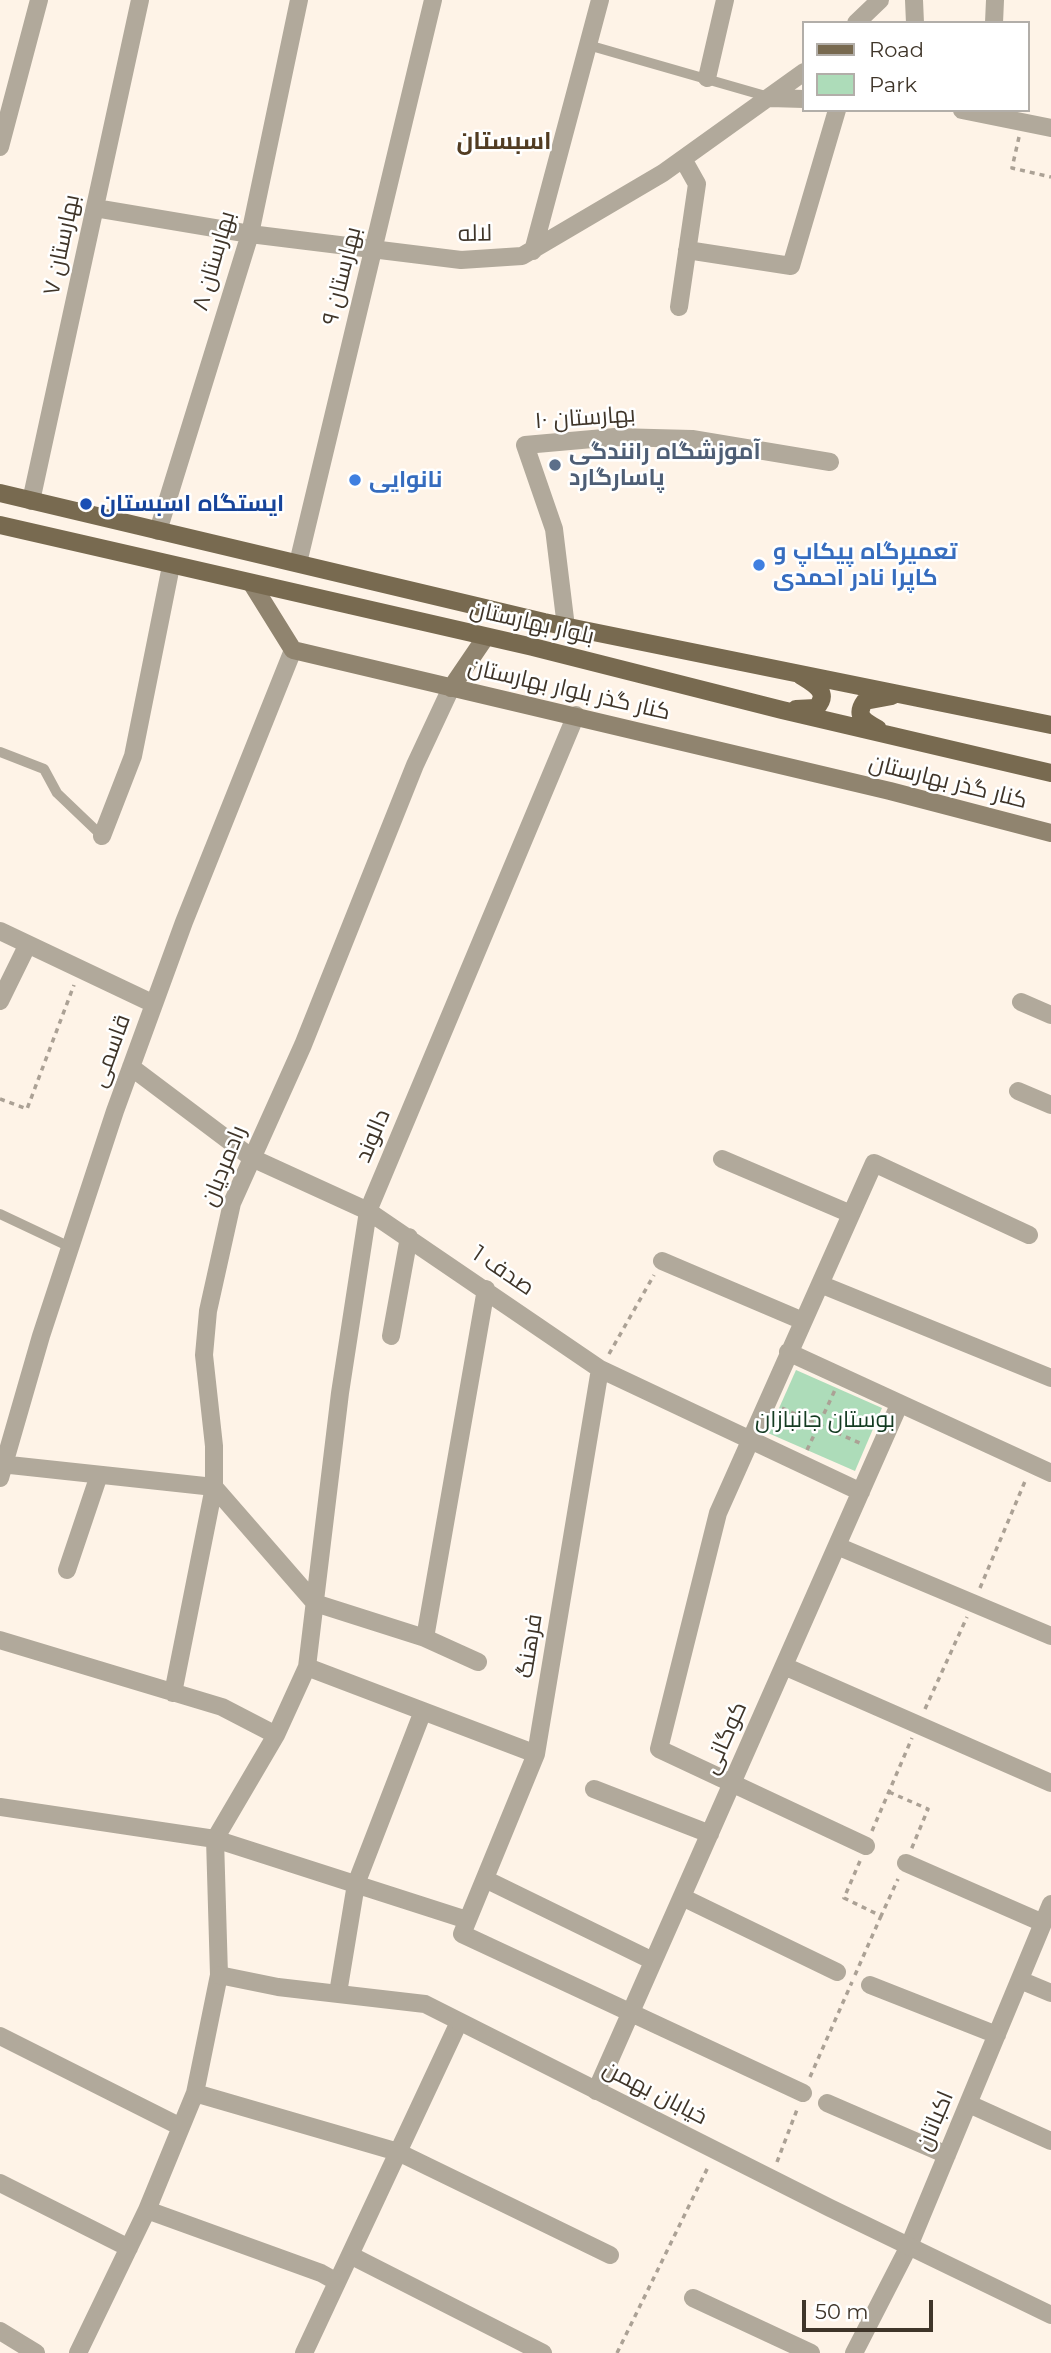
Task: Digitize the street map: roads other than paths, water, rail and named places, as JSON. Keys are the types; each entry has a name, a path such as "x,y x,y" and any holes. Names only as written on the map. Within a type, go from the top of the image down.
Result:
{"main road":[{"name":"بلوار بهارستان","path":"0,493 566,626 1051,725"},
{"name":"بلوار بهارستان","path":"0,525 1051,773"},
{"path":"252,584 293,650"},
{"path":"451,688 485,638"},
{"name":"کنار گذر بلوار بهارستان","path":"293,650 834,778"},
{"path":"782,710 816,708 821,702 822,694 818,687 792,670"},
{"path":"893,736 865,722 860,715 860,708 865,701 899,695"},
{"name":"کنار گذر بهارستان","path":"834,778 1051,833"}],"street":[{"path":"0,147 39,0"},
{"name":"بهارستان ۷","path":"32,501 140,0"},
{"name":"بهارستان ۸","path":"158,531 250,233 299,0"},
{"name":"بهارستان ۹","path":"298,564 433,0"},
{"path":"533,251 600,0"},
{"path":"708,78 725,0"},
{"path":"858,21 880,0"},
{"path":"914,0 915,21"},
{"path":"994,21 995,0"},
{"name":"لاله","path":"95,208 250,233 461,260 522,256 683,159 802,74"},
{"path":"770,98 802,99"},
{"path":"687,250 791,266 836,112"},
{"path":"992,113 1051,128"},
{"path":"679,307 697,184 683,159"},
{"name":"بهارستان ۱۰","path":"566,626 554,529 525,445 615,437 692,439 830,462"},
{"path":"102,836 133,756 171,566"},
{"name":"قاسمی","path":"2,1469 41,1336 131,1067 293,650"},
{"name":"رادمردیان","path":"173,1693 214,1487 214,1446 204,1355 208,1311 232,1203 303,1045 415,765 451,688"},
{"name":"دالوند","path":"215,1839 276,1735 307,1667 340,1393 369,1211 576,715"},
{"path":"0,931 154,1004"},
{"path":"0,1001 27,946"},
{"path":"1021,1002 1051,1015"},
{"name":"صدف 1","path":"131,1067 252,1158 369,1211 600,1369 861,1492"},
{"path":"1018,1091 1051,1105"},
{"path":"722,1159 851,1214"},
{"path":"866,1846 659,1749 718,1513 874,1163 1029,1235"},
{"path":"391,1336 409,1237"},
{"path":"662,1261 803,1321"},
{"path":"820,1284 1051,1378"},
{"path":"425,1638 486,1289"},
{"path":"788,1352 1051,1473"},
{"name":"فرهنگ","path":"467,1920 536,1754 600,1369"},
{"name":"کوگانی","path":"596,2091 900,1405"},
{"path":"2,1469 99,1475 214,1487 315,1603 425,1638 478,1662"},
{"path":"67,1570 99,1475"},
{"path":"837,1546 1051,1636"},
{"path":"0,1640 222,1707 276,1735"},
{"path":"784,1666 1051,1783"},
{"path":"307,1667 536,1754"},
{"path":"338,1993 356,1884 423,1711"},
{"path":"594,1789 710,1834"},
{"path":"0,1807 215,1839 467,1920 462,1934 803,2093"},
{"path":"78,2353 147,2210 195,2093 219,1975 215,1839"},
{"path":"906,1863 1043,1923"},
{"path":"485,1879 653,1961"},
{"path":"682,1896 837,1972"},
{"name":"اکباتان","path":"854,2353 909,2246 1051,1904"},
{"name":"خیابان بهمن","path":"219,1975 278,1987 425,2004 716,2151 1051,2315"},
{"path":"1020,1979 1051,1993"},
{"path":"870,1985 997,2035"},
{"path":"304,2353 459,2022"},
{"path":"0,2036 181,2127"},
{"path":"195,2093 398,2152 610,2255"},
{"path":"827,2103 947,2155"},
{"path":"969,2104 1051,2141"},
{"path":"0,2183 129,2248"},
{"path":"147,2210 337,2282"},
{"path":"349,2255 543,2353"},
{"path":"692,2298 811,2353"},
{"path":"0,2331 36,2353"}],"lane":[{"path":"588,45 770,98"},
{"path":"0,751 44,769 57,793 102,836"},
{"path":"0,1214 70,1247"}],"place":[{"name":"آموزشگاه رانندگی پاسارگارد","path":"555,465"},
{"name":"نانوایی","path":"355,480"},
{"name":"ایستگاه اسبستان","path":"86,504"},
{"name":"تعمیرگاه پیکاپ و کاپرا نادر احمدی","path":"759,565"}],"district":[{"name":"اسبستان","path":"504,142"}],"park label":[{"name":"بوستان جانبازان","path":"825,1420"}]}
